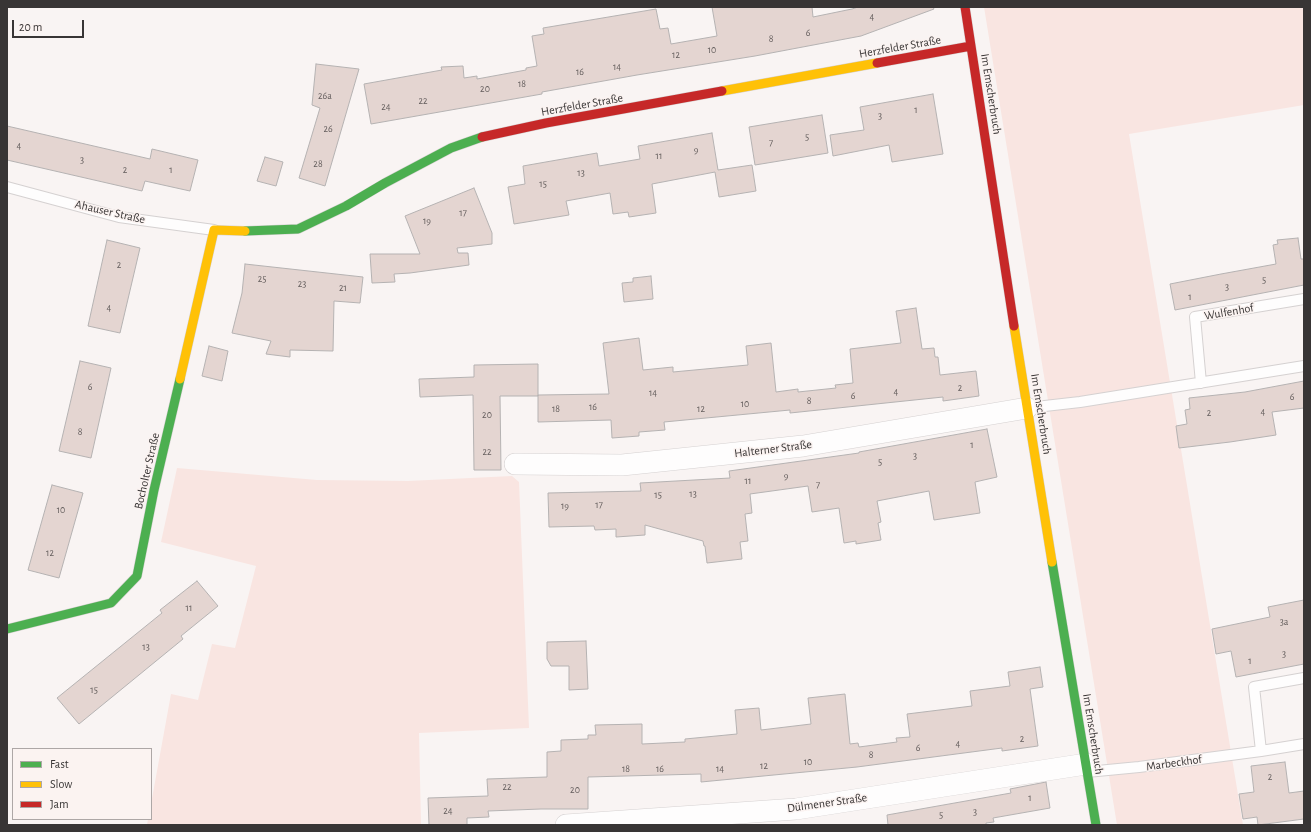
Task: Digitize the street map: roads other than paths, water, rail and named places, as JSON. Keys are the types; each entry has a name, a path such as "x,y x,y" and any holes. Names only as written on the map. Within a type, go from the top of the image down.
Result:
{"street":[{"name":"Im Emscherbruch","path":"965,7 1027,408 1096,825"},
{"name":"Herzfelder Straße","path":"214,230 298,229 346,206 385,183 451,148 489,135 546,123 971,46"},
{"name":"Bocholter Straße","path":"7,628 111,603 137,576 154,490 214,230"},
{"name":"Halterner Straße","path":"515,464 622,465 803,446 1027,408"},
{"name":"Dülmener Straße","path":"566,825 796,809 1086,768"}],"lane":[{"name":"Ahauser Straße","path":"7,187 119,217 214,230"},
{"name":"Wulfenhof","path":"1201,383 1195,318 1304,299"},
{"path":"1027,408 1201,383 1304,366"},
{"path":"1261,751 1254,686 1304,678"},
{"name":"Marbeckhof","path":"1086,768 1139,767 1304,744"}]}
